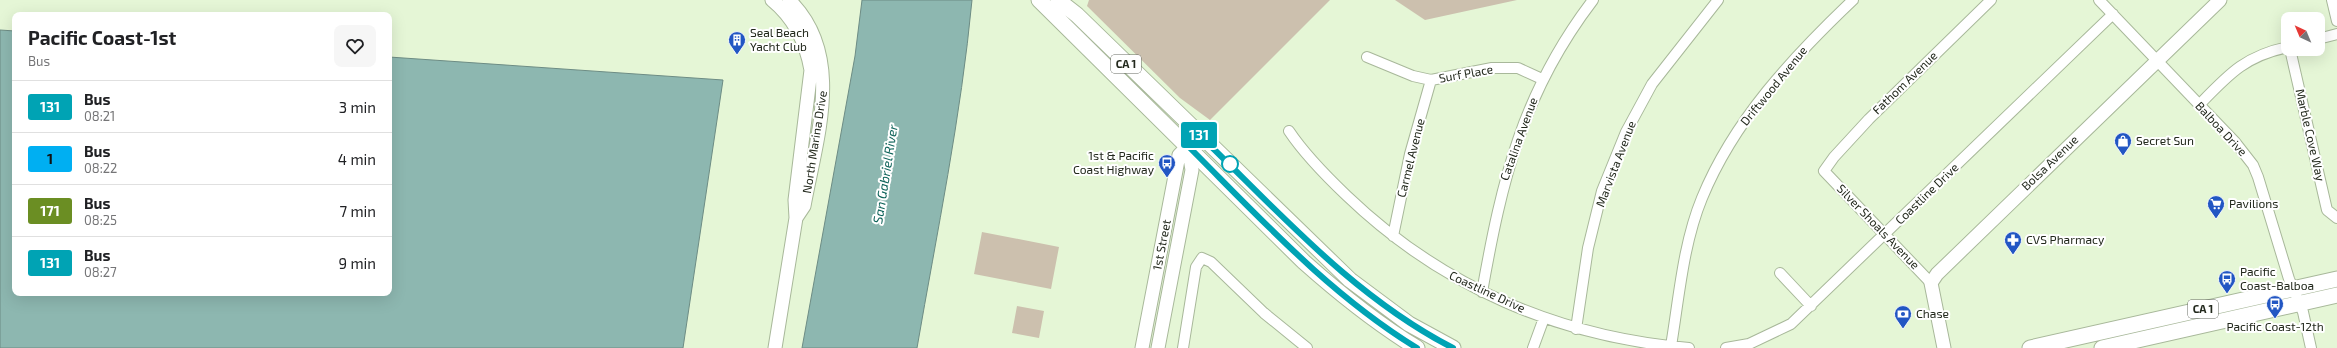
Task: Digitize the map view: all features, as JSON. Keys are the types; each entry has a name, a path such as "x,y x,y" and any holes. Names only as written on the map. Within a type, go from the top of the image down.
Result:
{"highway":[{"name":"CA 1","path":"1039,0 1310,267 1348,301 1418,348"},
{"name":"CA 1","path":"1058,0 1077,15 1350,280 1409,324 1453,348"},
{"name":"CA 1","path":"2030,348 2069,344 2292,288 2337,279"},
{"name":"CA 1","path":"2102,348 2337,296"}],"main road":[{"name":"North Marina Drive","path":"772,0 789,16 798,30 809,56 811,70 795,200 796,218 775,348"},
{"name":"North Marina Drive","path":"789,0 811,27 820,52 824,77 822,107 804,206 796,218"},
{"name":"Bolsa Avenue","path":"1931,283 1941,270 2156,60 2220,0"},
{"name":"1st Street","path":"1158,348 1192,170 1188,146 1193,129"},
{"name":"1st Street","path":"1142,348 1179,155 1188,146"},
{"path":"1931,283 1944,348"}],"street":[{"name":"Catalina Avenue","path":"1482,292 1503,186 1517,138 1542,79 1560,47 1593,0"},
{"name":"Marvista Avenue","path":"1576,329 1588,248 1602,192 1626,132 1652,84 1718,0"},
{"name":"Driftwood Avenue","path":"1671,346 1692,235 1702,199 1721,157 1754,107 1791,62 1853,0"},
{"name":"Fathom Avenue","path":"1824,171 1869,119 1991,0"},
{"name":"Balboa Drive","path":"2099,0 2235,142 2253,165 2258,176 2292,288 2299,304 2311,348"},
{"path":"2332,0 2337,21"},
{"name":"Coastline Drive","path":"1726,348 1749,344 1771,335 1791,324 2113,14"},
{"path":"2325,37 2337,34"},
{"path":"2199,105 2239,66 2249,59 2281,48"},
{"name":"Marble Cove Way","path":"2292,56 2327,210 2336,218"},
{"name":"Surf Place","path":"1367,57 1413,76 1431,80 1492,68 1518,68 1542,79"},
{"name":"Carmel Avenue","path":"1393,236 1410,154 1431,80"},
{"name":"Coastline Drive","path":"1289,131 1297,143 1334,184 1370,218 1438,268 1482,292 1544,318 1576,329 1689,348"},
{"name":"Silver Shoals Avenue","path":"1824,171 1931,283"},
{"path":"1183,348 1196,267 1202,258 1211,262 1264,314 1307,348"},
{"path":"1780,273 1811,306"},
{"path":"1533,348 1544,318"}],"shaded area":[{"path":"1089,0 1330,0 1210,120 1180,98 1087,6"},
{"path":"1395,0 1517,0 1425,20"},
{"path":"982,232 1059,247 1051,289 974,274"},
{"path":"1017,306 1044,311 1039,338 1012,333"}],"water":[{"name":"San Gabriel River","path":"862,0 972,0 962,87 948,174 917,348 802,348 855,56"},
{"path":"0,30 12,31 12,296 392,296 392,57 723,80 683,348 0,348"}],"bus line":[{"name":"131","path":"1417,348 1348,301 1304,262 1188,146 1193,129 1314,248 1350,280 1409,324 1453,348"}],"place":[{"name":"Seal Beach Yacht Club","path":"737,55"},
{"name":"Secret Sun","path":"2123,156"},
{"name":"1st & Pacific Coast Highway","path":"1167,178"},
{"name":"Pavilions","path":"2216,219"},
{"name":"CVS Pharmacy","path":"2013,255"},
{"name":"Pacific Coast-Balboa","path":"2227,294"},
{"name":"Pacific Coast-12th","path":"2275,319"},
{"name":"Chase","path":"1903,329"}]}
